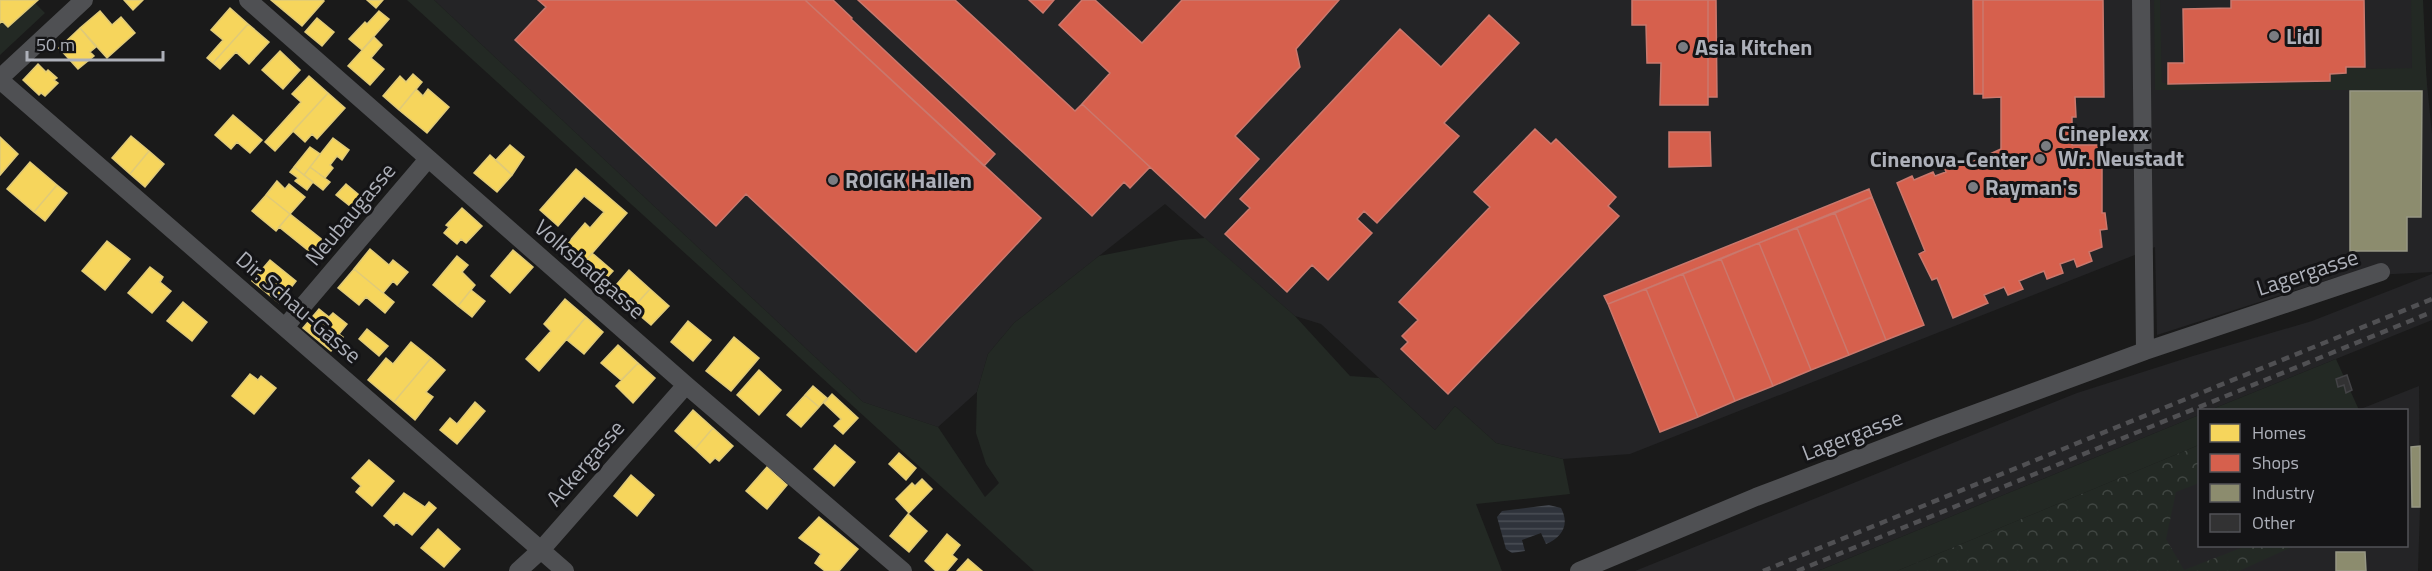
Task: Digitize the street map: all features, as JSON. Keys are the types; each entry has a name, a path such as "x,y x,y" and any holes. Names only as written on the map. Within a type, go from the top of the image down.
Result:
{"street":[{"path":"0,79 84,0"},
{"name":"Volksbadgasse","path":"248,0 903,571"},
{"path":"2141,0 2145,351"},
{"name":"Dir. Schau-Gasse","path":"0,79 565,571"},
{"name":"Neubaugasse","path":"285,327 428,159"},
{"name":"Lagergasse","path":"1579,571 1767,493 2145,351 2381,272"},
{"name":"Ackergasse","path":"518,571 541,550 686,384"}],"shaded area":[{"path":"434,0 2423,0 2423,44 2432,134 2432,272 2337,277 2157,335 2155,247 1630,454 1563,459 1496,443 1455,406 1435,430 1321,324 1295,316 1165,204 1014,323 988,354 977,392 938,427 863,402"},
{"path":"2432,274 2432,320 2212,409 2198,409 2198,415 1818,571 1635,571 2077,393 2312,321"},
{"path":"2419,386 2418,571 2129,571 2141,497 2198,474 2198,547 2408,547 2408,409 2361,409"},
{"path":"1549,505 1561,508 1564,514 1563,530 1560,534 1546,544 1541,533 1522,540 1525,551 1512,553 1506,549 1497,517 1502,511"}],"green space":[{"path":"407,0 434,0 863,402 938,427 985,497 999,483 986,464 976,433 977,392 988,354 1014,323 1099,256 1180,240 1205,238 1295,316 1350,376 1379,378 1435,430 1455,406 1496,443 1563,459 1570,494 1476,504 1502,571 1034,571"},
{"path":"2154,0 2160,0 2162,83 2330,81 2330,74 2346,73 2346,67 2412,68 2411,0 2423,0 2427,90 2155,90"},
{"path":"35,3 45,13 0,55 0,23 2,21 8,27"},
{"path":"2336,359 2359,409 2212,409"},
{"path":"2198,415 2198,445 1897,571 1818,571"},
{"path":"2198,445 2198,483 2176,492 2166,539 2184,570 2243,547 2292,547 2239,571 1897,571"}],"building: Homes":[{"path":"0,0 38,0 8,27 2,21 0,23"},
{"path":"124,0 143,0 133,10"},
{"path":"271,0 323,0 324,1 302,26"},
{"path":"367,0 383,0 376,8"},
{"path":"230,8 248,24 213,63 207,58 223,40 211,30"},
{"path":"100,11 112,25 121,17 135,33 107,58 80,28"},
{"path":"379,11 389,19 362,50 349,39"},
{"path":"317,18 334,32 322,46 305,32"},
{"path":"248,24 269,42 249,64 236,52 220,69 213,63"},
{"path":"80,28 96,47 90,52 94,56 78,69 59,48"},
{"path":"374,37 382,45 371,58 384,69 370,85 348,66"},
{"path":"280,51 300,70 283,89 262,70"},
{"path":"38,64 57,78 54,80 58,83 45,96 41,93 39,95 23,80"},
{"path":"413,74 422,82 399,110 383,96 400,76 406,82"},
{"path":"309,76 328,93 275,151 265,142 301,102 292,94"},
{"path":"416,89 423,96 428,89 449,107 427,133 399,110"},
{"path":"328,93 345,108 317,139 312,134 305,142 293,131"},
{"path":"233,115 262,140 250,153 237,142 231,149 215,135"},
{"path":"131,136 149,151 130,174 112,158"},
{"path":"0,137 18,154 0,175"},
{"path":"333,138 349,150 342,160 337,156 330,165 333,168 325,178 310,167"},
{"path":"510,145 524,157 512,175 496,160"},
{"path":"310,147 320,154 304,175 294,167"},
{"path":"149,151 164,164 145,187 130,174"},
{"path":"490,155 512,175 497,192 474,173"},
{"path":"30,162 57,185 34,212 7,189"},
{"path":"294,167 313,182 307,190 295,181 298,178 290,172"},
{"path":"310,167 330,182 323,190 304,175"},
{"path":"576,169 627,213 581,266 562,250 585,223 590,228 604,212 584,196 558,226 540,210"},
{"path":"277,181 285,189 289,184 305,197 290,214 266,195"},
{"path":"346,184 364,199 355,210 336,195"},
{"path":"57,185 67,193 45,221 34,212"},
{"path":"266,195 290,214 276,231 252,211"},
{"path":"462,208 482,226 466,243 461,239 457,244 444,233 449,227 446,225"},
{"path":"290,214 330,246 320,260 279,227"},
{"path":"107,241 130,259 105,290 82,271"},
{"path":"370,249 389,265 393,260 408,272 397,285 393,281 383,293 354,269"},
{"path":"513,250 533,267 510,293 491,276"},
{"path":"592,253 613,271 601,284 581,266"},
{"path":"457,256 468,265 462,272 475,285 458,306 433,285"},
{"path":"270,260 296,281 279,303 252,281"},
{"path":"150,267 163,277 160,282 171,291 152,313 128,293"},
{"path":"354,269 394,302 385,313 366,297 359,305 338,288"},
{"path":"629,270 650,289 632,309 611,291"},
{"path":"650,289 669,306 651,325 632,309"},
{"path":"471,290 485,301 472,317 458,306"},
{"path":"565,299 586,317 539,371 526,359 551,331 544,324"},
{"path":"183,302 207,322 192,341 167,321"},
{"path":"319,309 329,317 333,313 347,324 339,334 343,337 331,351 303,328"},
{"path":"586,317 603,332 584,354 567,340"},
{"path":"688,321 711,340 693,361 671,342"},
{"path":"367,329 388,346 379,356 359,339"},
{"path":"734,337 759,358 731,391 706,371"},
{"path":"411,342 431,358 394,402 368,380 386,358 393,364"},
{"path":"618,345 638,363 621,380 601,363"},
{"path":"431,358 445,370 426,392 433,397 415,420 394,402"},
{"path":"638,363 655,378 633,403 616,386"},
{"path":"759,370 781,390 759,415 737,395"},
{"path":"250,374 258,380 261,376 276,388 254,414 232,396"},
{"path":"813,386 827,398 819,407 805,395"},
{"path":"832,394 858,418 843,434 834,426 841,419 824,403"},
{"path":"805,395 819,407 801,427 787,415"},
{"path":"475,402 485,411 457,444 440,430 450,418 457,424"},
{"path":"693,410 713,428 695,449 675,431"},
{"path":"713,428 733,446 719,461 715,458 710,463 695,449"},
{"path":"835,445 855,462 834,486 814,469"},
{"path":"899,453 916,468 906,480 889,464"},
{"path":"369,460 394,481 372,506 356,492 361,486 352,478"},
{"path":"767,467 787,485 767,509 746,491"},
{"path":"631,475 654,495 637,516 614,496"},
{"path":"922,479 932,489 909,513 896,499 912,483 915,486"},
{"path":"404,493 425,507 429,502 436,508 412,535 396,522 394,525 384,516"},
{"path":"908,514 927,531 909,552 890,536"},
{"path":"819,517 858,549 839,571 825,571 815,563 821,554 799,538"},
{"path":"438,529 460,549 444,567 421,548"},
{"path":"947,534 960,545 952,555 957,559 947,571 936,571 925,561"},
{"path":"968,559 982,571 957,571"}],"building: Shops":[{"name":"ROIGK Hallen","path":"538,0 805,0 1041,218 916,352 746,194 716,226 515,40 546,7"},
{"path":"805,0 833,0 995,154 984,166"},
{"path":"858,0 955,0 1075,111 1082,104 1150,167 1130,188 1124,182 1092,216"},
{"path":"1029,0 1054,0 1043,13"},
{"path":"1082,0 1095,0 1142,43 1182,0 1339,0 1296,49 1300,67 1235,136 1259,159 1205,218 1082,104 1110,73 1059,25"},
{"path":"1632,0 1708,0 1708,105 1660,105 1661,63 1647,63 1646,25 1632,25"},
{"path":"1708,0 1716,0 1717,97 1708,97"},
{"path":"1973,0 1983,0 1983,94 1974,94"},
{"name":"Cinenova-Center","path":"1983,0 2103,0 2104,97 2075,97 2076,117 2072,117 2072,145 2102,145 2102,213 2105,213 2107,229 2100,230 2102,247 2089,252 2092,261 2077,267 2074,259 2060,264 2063,273 2047,279 2044,271 2019,281 2023,289 2008,295 2004,287 1984,295 1988,303 1953,318 1937,278 1932,280 1919,254 1925,251 1897,183 1912,176 1914,180 1933,172 1935,176 1946,172 1944,167 1970,157 1972,162 2001,149 2001,97 1983,98"},
{"name":"Lidl","path":"2231,0 2364,0 2365,67 2346,67 2346,73 2330,74 2330,81 2168,84 2168,63 2184,63 2183,9 2231,8"},
{"path":"1489,15 1519,43 1444,123 1459,136 1377,223 1364,211 1357,219 1372,233 1328,280 1312,265 1287,292 1225,234 1250,208 1240,199 1400,29 1441,67"},
{"path":"1535,129 1551,144 1556,139 1616,197 1608,206 1619,216 1448,394 1401,349 1408,342 1402,336 1418,320 1399,302 1490,207 1474,192"},
{"path":"1669,132 1710,132 1711,166 1669,167"},
{"path":"1869,189 1872,197 1608,304 1604,296"},
{"path":"1872,197 1924,325 1886,340 1835,213"},
{"path":"1835,213 1886,340 1849,355 1797,228"},
{"path":"1797,228 1849,355 1811,370 1759,243"},
{"path":"1759,243 1811,370 1773,386 1721,259"},
{"path":"1721,259 1773,386 1735,401 1683,274"},
{"path":"1683,274 1735,401 1698,417 1646,289"},
{"path":"1646,289 1698,417 1660,432 1608,304"}],"building: Industry":[{"path":"2350,91 2422,91 2421,217 2407,217 2407,251 2350,251"},
{"path":"2420,446 2420,507 2412,507 2411,447"},
{"path":"2336,552 2365,552 2366,571 2336,571"}],"building: Other":[{"path":"2347,375 2352,390 2346,393 2344,385 2338,387 2336,379"}],"railway":[{"path":"1763,571 2432,299"},
{"path":"1797,571 2432,312"}],"place":[{"name":"Lidl","path":"2274,36"},
{"name":"Asia Kitchen","path":"1683,47"},
{"name":"Cineplexx Wr. Neustadt","path":"2046,146"},
{"name":"Cinenova-Center","path":"2040,159"},
{"name":"ROIGK Hallen","path":"833,180"},
{"name":"Rayman's","path":"1973,187"}]}
